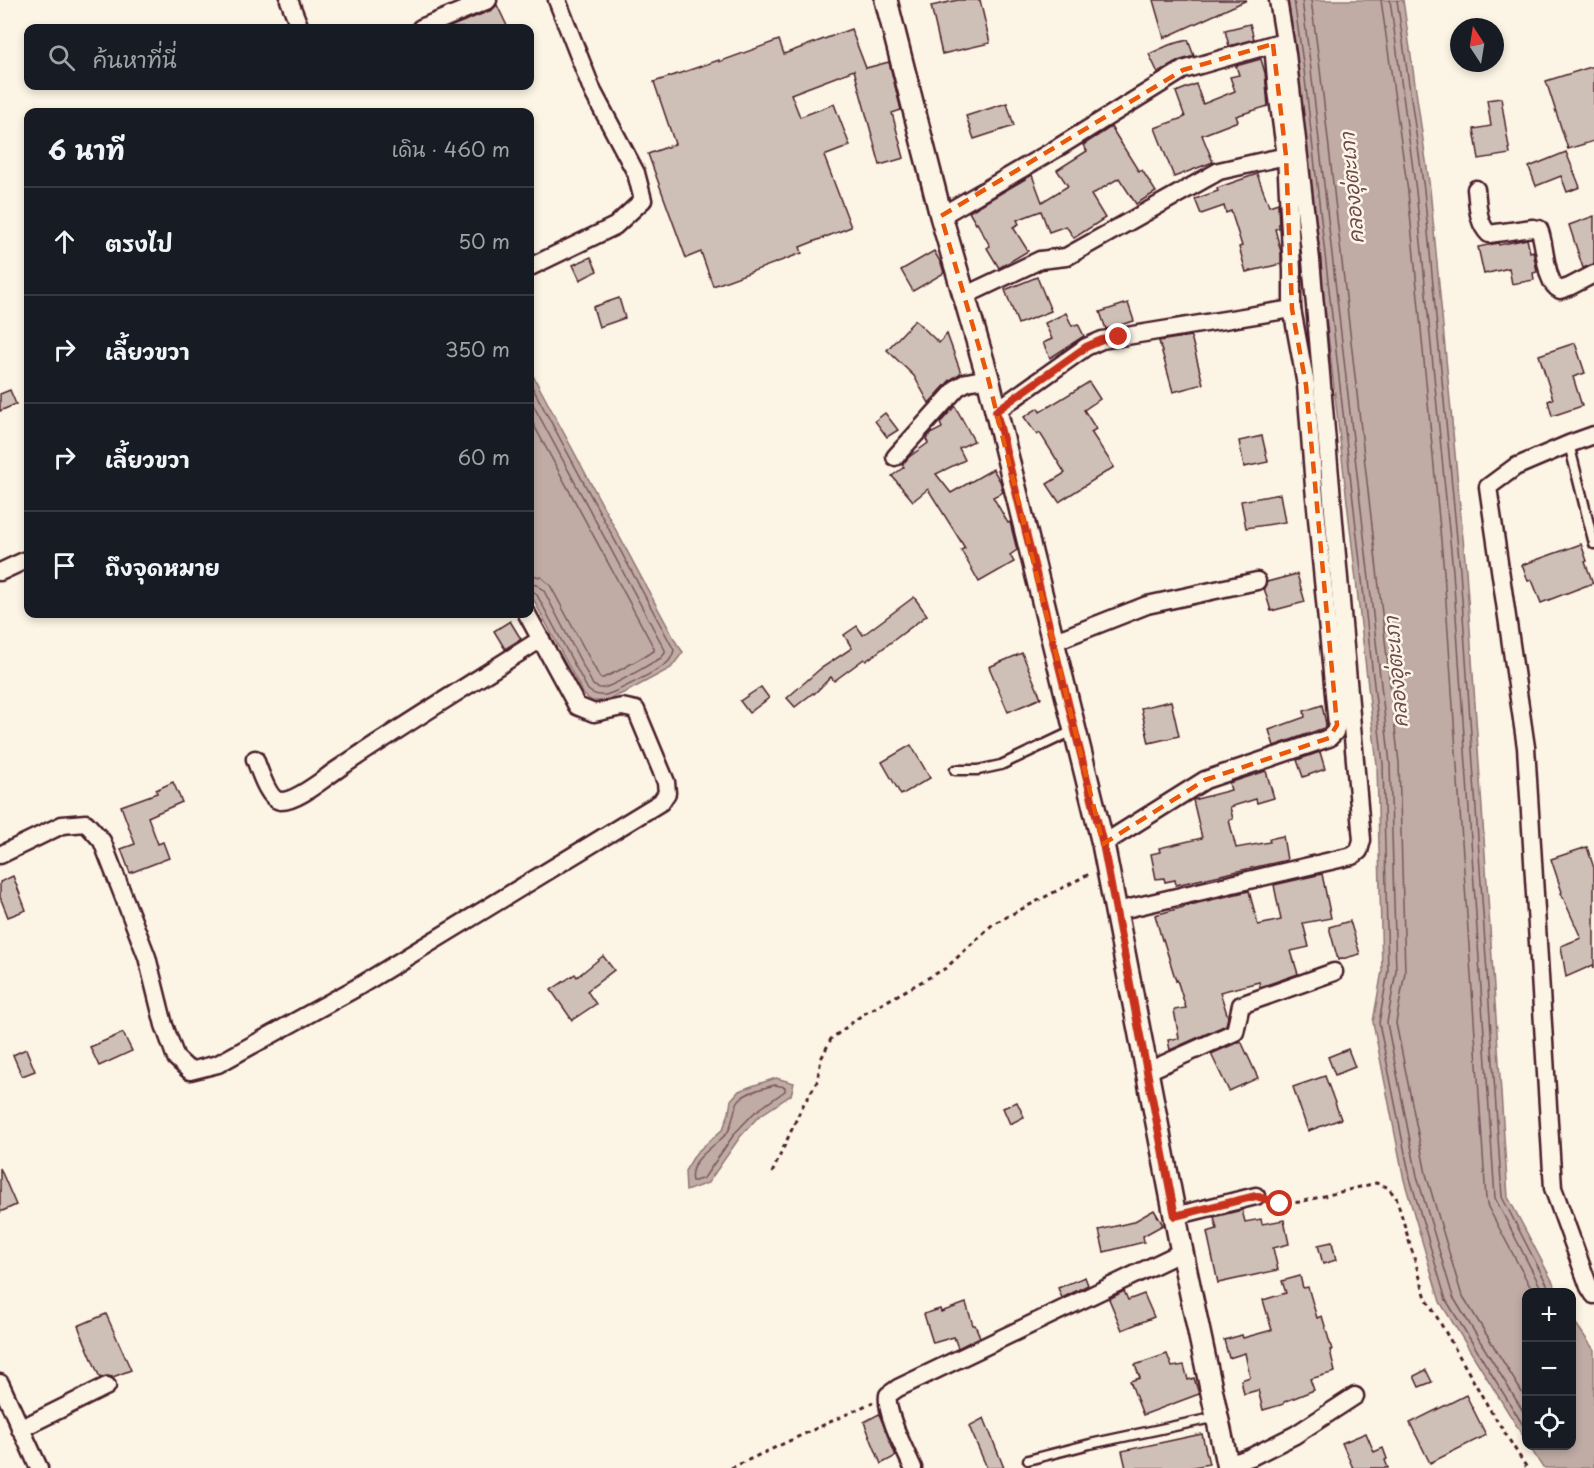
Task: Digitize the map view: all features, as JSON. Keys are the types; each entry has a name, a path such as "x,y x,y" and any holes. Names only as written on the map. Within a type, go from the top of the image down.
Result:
{"street":[{"path":"289,0 298,24"},
{"path":"431,24 488,0"},
{"path":"534,265 615,226 643,200 636,172 593,92 557,0"},
{"path":"886,0 941,216 988,378 1103,844 1182,1252 1228,1467 1295,1436 1355,1396"},
{"path":"1116,911 1352,856 1359,851 1362,840 1311,260 1287,54 1278,0"},
{"path":"941,216 1054,150 1183,70 1273,44 1286,156 1292,309 1306,385 1337,724 1335,732 1329,738 1205,780 1103,844"},
{"path":"964,296 1040,260 1066,257 1220,171 1286,156"},
{"path":"1476,189 1480,219 1484,229 1490,234 1539,229 1555,288 1560,290 1569,287 1594,274"},
{"path":"996,411 1086,347 1102,340 1292,309"},
{"path":"895,458 958,387 967,382 988,378"},
{"path":"1594,435 1515,467 1488,488 1526,747 1553,1188 1589,1287 1594,1295"},
{"path":"0,572 24,561"},
{"path":"1053,642 1148,605 1257,581"},
{"path":"0,855 62,825 86,823 102,841 147,957 164,1025 176,1058 190,1071 218,1064 356,988 661,802 667,793 666,782 636,710 622,707 594,713 577,706 529,618"},
{"path":"255,759 264,782 276,800 282,801 299,796 365,750 541,639"},
{"path":"1148,1071 1235,1032 1241,1005 1334,972"},
{"path":"1175,1216 1256,1196"},
{"path":"913,1468 890,1412 888,1395 1182,1252"},
{"path":"0,1383 39,1468"},
{"path":"20,1429 107,1386"}],"lane":[{"path":"1569,444 1594,544"},
{"path":"955,770 978,770 1001,765 1075,730"},
{"path":"1028,1460 1090,1444 1218,1417"}],"path":[{"path":"772,1173 802,1107 817,1082 821,1059 831,1039 862,1016 946,968 993,924 1107,866"},
{"path":"1256,1196 1280,1204 1300,1202 1376,1183 1387,1187 1395,1197 1426,1298 1489,1408 1527,1468"},
{"path":"731,1468 888,1395"}],"highlighted area":[{"path":"1273,44 1286,156 1292,309 1306,385 1337,725 1329,738 1205,780 1103,844 988,378 941,216 1183,70"}],"water":[{"name":"คลองอุ่ตะเภา","path":"1288,0 1403,0 1430,189 1466,570 1508,1197 1556,1288 1522,1288 1522,1435 1440,1302 1404,1180 1373,1022 1382,971 1377,765"},
{"path":"534,377 683,652 671,668 605,701 592,701 584,695 534,601"},
{"path":"776,1078 794,1083 791,1095 758,1117 740,1137 708,1183 686,1191 685,1171 696,1153 723,1129 731,1100 739,1091"},
{"path":"1576,1324 1594,1350 1594,1468 1543,1468 1532,1450 1576,1450"}],"building":[{"path":"958,0 980,0 990,43 942,54 931,6"},
{"path":"1153,0 1247,0 1164,38"},
{"path":"497,5 506,24 457,24 492,10"},
{"path":"1250,24 1254,39 1229,46 1225,30"},
{"path":"851,29 866,68 889,62 901,110 892,113 904,158 880,165 854,70 791,94 800,117 834,104 850,146 824,156 851,227 800,247 802,253 713,286 701,252 686,258 648,154 675,144 654,82 779,40 784,54"},
{"path":"1188,40 1194,56 1178,61 1158,73 1149,54"},
{"path":"1261,59 1265,73 1268,106 1236,116 1238,121 1202,135 1213,162 1174,177 1155,128 1185,117 1176,92 1196,84 1203,104 1235,91 1230,77 1239,75 1236,66"},
{"path":"1594,66 1594,141 1568,149 1546,81"},
{"path":"1501,98 1510,154 1479,159 1474,129 1491,126 1487,100"},
{"path":"1007,103 1014,126 974,139 966,116"},
{"path":"1111,127 1139,172 1142,170 1156,192 1136,204 1119,178 1091,195 1105,218 1074,238 1066,226 1049,232 1041,211 1017,220 1019,224 1013,227 1028,251 999,268 987,248 990,246 969,212 1032,175 1042,202 1068,186 1057,170 1087,151 1083,145"},
{"path":"1566,152 1580,187 1567,192 1561,176 1536,186 1529,167"},
{"path":"1257,174 1269,206 1278,203 1279,228 1275,229 1281,252 1281,264 1246,272 1239,247 1242,246 1231,211 1226,213 1224,206 1201,214 1195,199 1218,191 1217,188"},
{"path":"1594,216 1594,264 1583,268 1569,225"},
{"path":"1527,239 1530,252 1533,251 1537,272 1533,273 1534,280 1512,284 1509,268 1484,274 1478,247"},
{"path":"934,251 944,273 913,291 901,270"},
{"path":"591,257 597,271 580,280 573,265"},
{"path":"1037,277 1051,311 1018,324 1005,290"},
{"path":"619,298 625,318 599,327 593,307"},
{"path":"1128,303 1134,321 1106,329 1100,312"},
{"path":"1066,313 1072,326 1078,324 1084,336 1050,358 1043,343 1052,339 1045,323"},
{"path":"915,320 939,343 947,334 961,373 950,380 929,403 914,376 887,350"},
{"path":"1191,336 1203,384 1173,392 1159,341"},
{"path":"1575,343 1585,373 1573,377 1582,406 1552,416 1548,401 1553,399 1539,355"},
{"path":"1089,382 1100,399 1084,410 1096,429 1091,432 1114,467 1059,502 1047,484 1065,473 1040,433 1037,435 1024,417 1038,408 1040,412"},
{"path":"10,390 16,404 0,411 0,394"},
{"path":"955,406 974,441 959,448 965,460 936,474 951,493 993,469 1003,492 993,497 1008,523 1010,522 1017,550 1010,555 1014,562 979,582 961,550 965,548 928,489 913,501 892,476 904,467 902,465 909,457 928,443 926,439 930,434 942,428 940,423"},
{"path":"885,413 898,430 887,437 875,421"},
{"path":"1262,436 1268,462 1244,467 1239,441"},
{"path":"1280,494 1285,522 1246,528 1241,501"},
{"path":"1581,544 1593,583 1541,603 1532,580 1528,581 1522,565"},
{"path":"1297,574 1305,602 1271,611 1264,588 1267,582"},
{"path":"914,597 927,615 866,661 864,659 834,681 831,677 814,694 795,707 787,698 820,669 852,648 844,635 857,626 863,635"},
{"path":"510,621 521,639 505,649 494,631"},
{"path":"1022,653 1041,698 1008,712 989,667"},
{"path":"761,687 769,698 749,713 740,701"},
{"path":"1171,701 1179,736 1149,743 1141,708"},
{"path":"1322,705 1326,724 1324,728 1274,746 1269,730 1305,717 1304,711"},
{"path":"911,745 930,778 901,795 882,762"},
{"path":"1320,752 1325,769 1303,777 1297,760"},
{"path":"1266,771 1274,798 1257,803 1256,799 1230,807 1233,819 1229,820 1236,848 1270,842 1269,839 1283,836 1287,860 1176,885 1175,880 1165,882 1164,878 1156,879 1151,854 1160,852 1159,848 1202,838 1193,800 1231,790 1229,783"},
{"path":"173,782 182,802 148,817 158,844 163,842 169,858 130,873 121,849 135,844 121,806 157,793 156,790"},
{"path":"1587,847 1594,868 1594,968 1593,965 1566,977 1561,946 1581,938 1561,893 1551,859"},
{"path":"1322,874 1331,918 1303,923 1309,947 1291,951 1298,974 1260,987 1259,982 1220,992 1228,1017 1226,1025 1170,1050 1168,1040 1179,1038 1174,1010 1186,1008 1155,915 1249,891 1258,925 1281,920 1274,885"},
{"path":"13,876 26,910 8,917 0,897 0,882"},
{"path":"1350,921 1360,954 1338,960 1329,927"},
{"path":"603,956 614,970 587,991 596,1004 572,1020 551,990 575,974 577,977"},
{"path":"123,1033 132,1051 99,1066 90,1047"},
{"path":"1241,1041 1258,1078 1229,1091 1211,1054"},
{"path":"26,1049 35,1071 22,1076 13,1055"},
{"path":"1348,1049 1355,1067 1335,1075 1328,1057"},
{"path":"1325,1076 1341,1119 1308,1131 1293,1087"},
{"path":"1017,1102 1024,1117 1010,1124 1003,1108"},
{"path":"0,1168 16,1205 0,1212"},
{"path":"1154,1210 1163,1225 1143,1236 1144,1242 1104,1252 1099,1230 1133,1222"},
{"path":"1242,1210 1245,1222 1261,1219 1262,1224 1284,1220 1289,1244 1273,1248 1278,1270 1218,1283 1207,1232 1217,1229 1214,1217"},
{"path":"1332,1242 1336,1260 1323,1264 1318,1245"},
{"path":"1300,1276 1303,1288 1308,1287 1317,1318 1322,1316 1332,1350 1330,1350 1335,1372 1310,1379 1314,1390 1284,1402 1284,1404 1263,1410 1258,1390 1244,1394 1241,1380 1250,1377 1245,1353 1229,1358 1224,1340 1242,1335 1243,1338 1272,1330 1263,1300 1286,1293 1282,1281"},
{"path":"1085,1277 1088,1285 1062,1298 1058,1288"},
{"path":"1124,1291 1128,1300 1144,1294 1154,1317 1122,1330 1109,1299"},
{"path":"966,1303 973,1325 980,1337 958,1348 954,1337 933,1343 924,1314 940,1309 941,1312"},
{"path":"106,1314 131,1370 113,1377 100,1378 78,1326"},
{"path":"1167,1354 1172,1367 1184,1365 1188,1380 1194,1378 1199,1394 1143,1415 1130,1381 1140,1378 1135,1365"},
{"path":"1426,1370 1432,1382 1419,1387 1414,1376"},
{"path":"1466,1395 1486,1435 1430,1463 1410,1423"},
{"path":"879,1414 896,1456 881,1464 864,1422"},
{"path":"984,1418 1004,1468 987,1468 969,1426"},
{"path":"1366,1433 1374,1452 1383,1448 1388,1468 1353,1468 1342,1443"},
{"path":"1202,1434 1209,1464 1189,1468 1126,1468 1122,1451"}],"route":[{"path":"1119,337 1102,340 1086,347 996,411 1103,844 1175,1216 1256,1196 1280,1204"}]}
